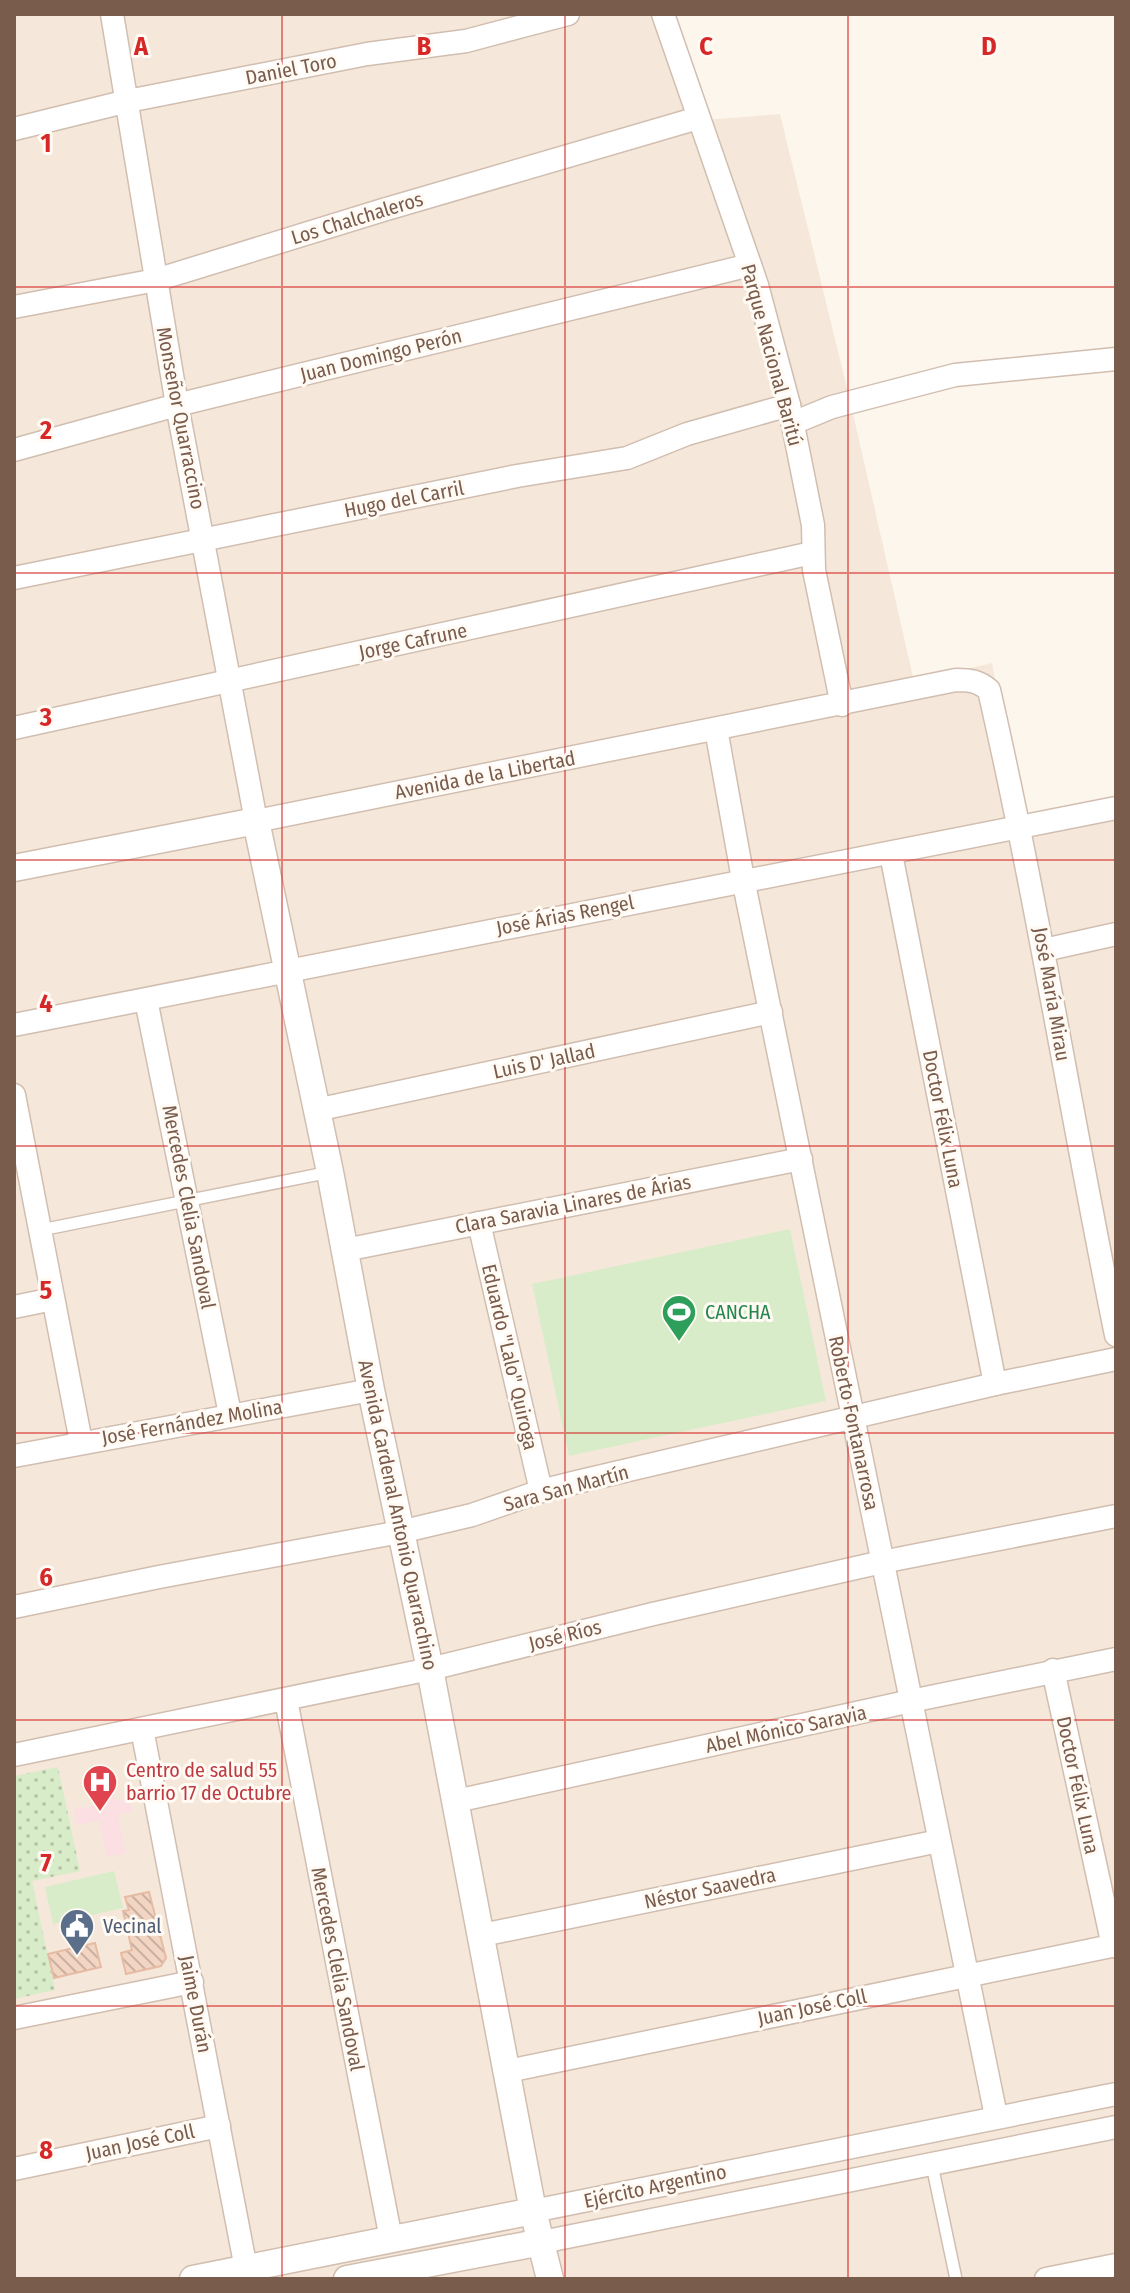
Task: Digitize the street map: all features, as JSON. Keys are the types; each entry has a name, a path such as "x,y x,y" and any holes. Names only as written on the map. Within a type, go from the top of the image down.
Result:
{"street":[{"name":"Monseñor Quarraccino","path":"112,14 177,405 256,821"},
{"name":"Daniel Toro","path":"14,129 128,101 367,54 466,41 568,14"},
{"name":"Parque Nacional Baritú","path":"663,14 750,265 791,414 813,525 812,553 842,705"},
{"name":"Los Chalchaleros","path":"14,307 156,280 698,118"},
{"name":"Juan Domingo Perón","path":"14,450 177,405 750,265"},
{"name":"Hugo del Carril","path":"14,578 517,476 627,458 677,437 832,407 955,375 1116,359"},
{"name":"Jorge Cafrune","path":"14,728 812,553"},
{"name":"Avenida de la Libertad","path":"14,868 956,680"},
{"name":"José María Mirau","path":"956,680 972,680 989,690 1021,827 1089,1206 1116,1335"},
{"name":"Roberto Fontanarrosa","path":"716,729 743,879 852,1419 996,2116"},
{"name":"José Árias Rengel","path":"14,1025 743,879 891,854 1116,808"},
{"name":"Avenida Cardenal Antonio Quarrachino","path":"256,821 430,1669 533,2211"},
{"name":"Doctor Félix Luna","path":"891,854 995,1384"},
{"path":"1044,950 1116,934"},
{"name":"Mercedes Clelia Sandoval","path":"146,1000 230,1414"},
{"name":"Luis D' Jallad","path":"316,1110 771,1012"},
{"path":"14,1095 21,1166 41,1230 81,1442"},
{"name":"Clara Saravia Linares de Árias","path":"345,1250 801,1159"},
{"name":"Eduardo \"Lalo\" Quiroga","path":"479,1223 541,1491"},
{"path":"14,1307 53,1299"},
{"name":"Sara San Martín","path":"14,1607 400,1532 472,1515 541,1491 995,1384 1116,1359"},
{"name":"José Fernández Molina","path":"14,1456 371,1390"},
{"name":"José Ríos","path":"14,1755 430,1669 668,1610 882,1562 1116,1516"},
{"name":"Abel Mónico Saravia","path":"456,1801 1053,1670 1116,1659"},
{"name":"Doctor Félix Luna","path":"1053,1670 1114,1945"},
{"name":"Mercedes Clelia Sandoval","path":"286,1700 391,2239"},
{"name":"Jaime Durán","path":"142,1729 247,2274"},
{"name":"Néstor Saavedra","path":"482,1935 939,1841"},
{"name":"Juan José Coll","path":"508,2071 1114,1945"},
{"path":"14,2018 192,1982"},
{"name":"Ejército Argentino","path":"193,2279 247,2274 391,2239 1116,2094"},
{"name":"Juan José Coll","path":"14,2169 219,2126"},
{"name":"Ejército Argentino","path":"347,2279 1116,2127"},
{"path":"533,2211 550,2279"},
{"path":"1046,2279 1116,2265"}],"lane":[{"path":"41,1230 330,1172"},
{"path":"932,2165 956,2279"}],"shaded area":[{"path":"14,14 668,14 705,120 780,114 914,681 992,663 1021,827 1116,813 1116,2279 14,2279"},
{"name":"Centro de salud 55 barrio 17 de Octubre","path":"107,1767 115,1801 129,1799 132,1811 118,1815 126,1853 107,1857 99,1821 77,1825 74,1810 95,1805 88,1771"}],"green space":[{"name":"CANCHA","path":"790,1229 826,1401 569,1456 532,1284"},
{"path":"58,1767 80,1871 32,1881 55,1990 14,1999 14,1776"},
{"path":"114,1871 123,1908 53,1924 45,1887"}],"building":[{"path":"149,1892 166,1958 161,1966 126,1974 121,1953 132,1950 123,1911 129,1910 125,1897"},
{"path":"95,1943 101,1967 54,1978 48,1954"}],"place":[{"name":"CANCHA","path":"679,1343"},
{"name":"Centro de salud 55 barrio 17 de Octubre","path":"100,1813"},
{"name":"Vecinal","path":"77,1957"}]}
